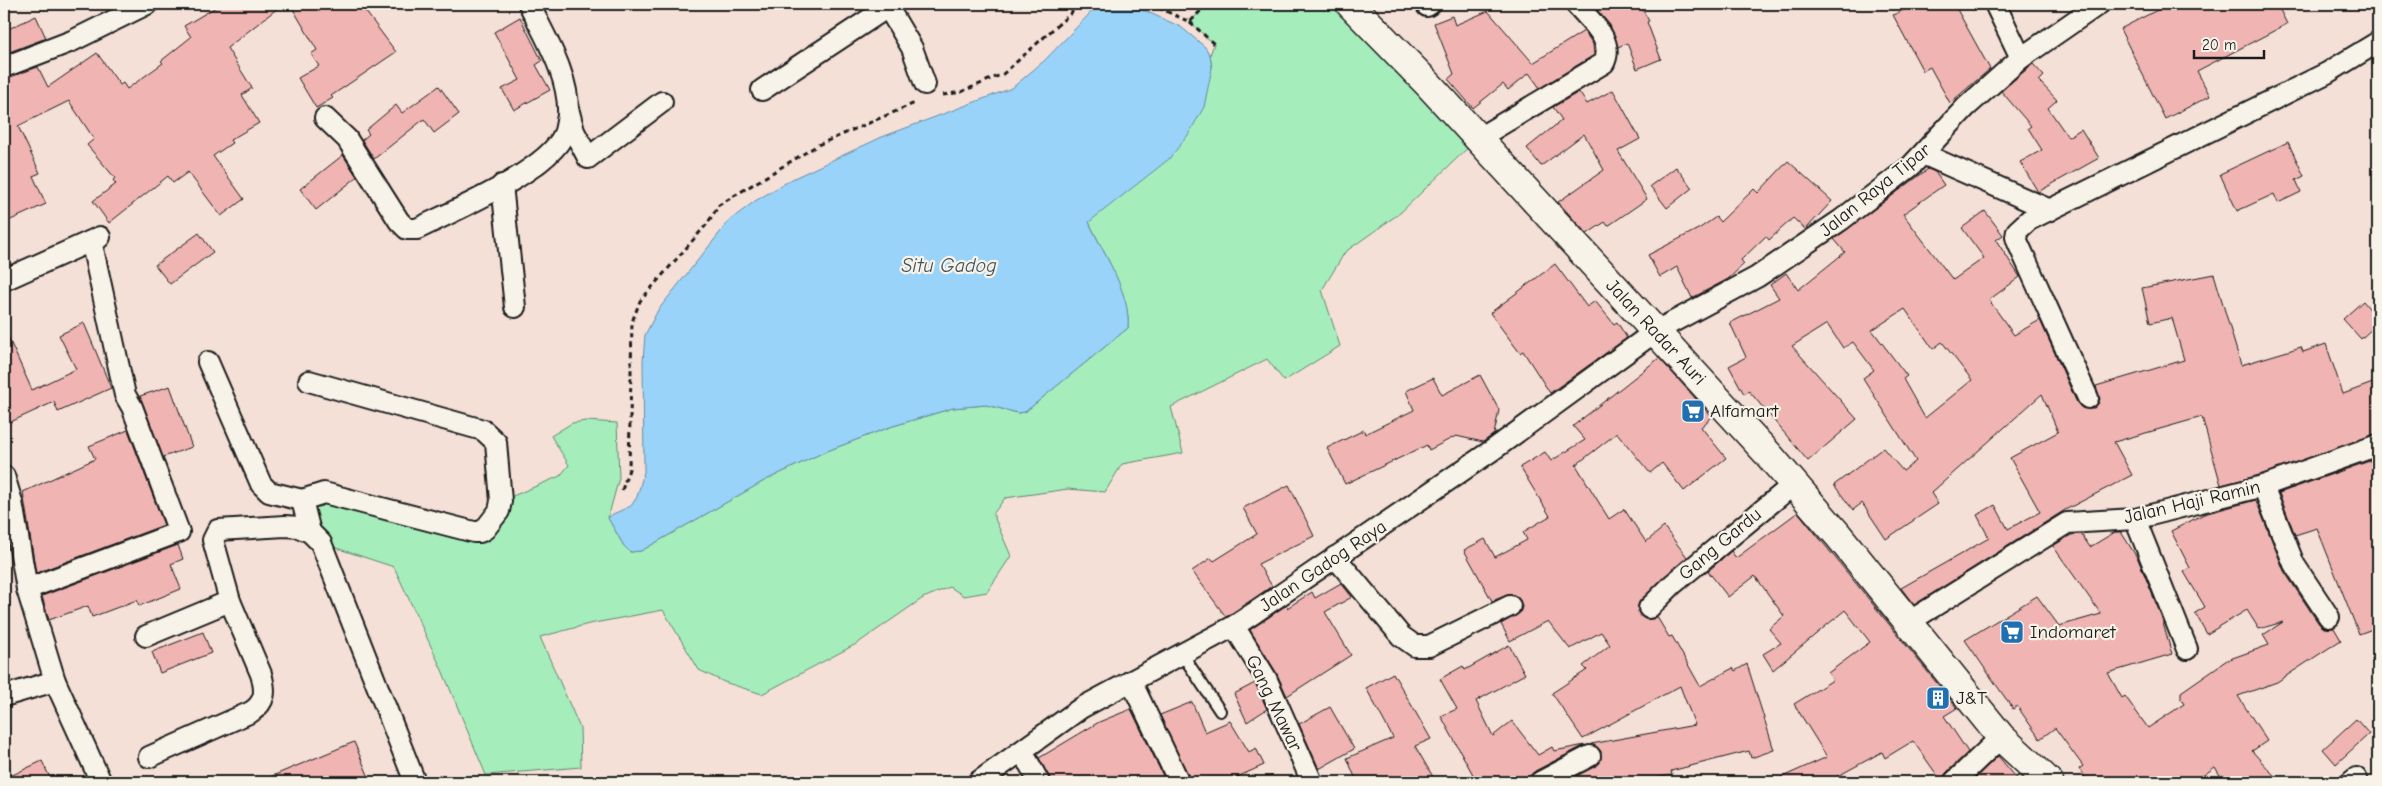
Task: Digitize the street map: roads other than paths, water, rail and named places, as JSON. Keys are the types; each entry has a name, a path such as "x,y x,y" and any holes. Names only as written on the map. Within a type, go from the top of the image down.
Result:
{"main road":[{"name":"Jalan Radar Auri","path":"1350,4 1429,85 1477,140 1656,331 1794,484 1838,535 2000,737 2049,782"}],"street":[{"path":"4,67 72,41 147,4"},
{"path":"325,118 347,139 399,221 407,229 417,229 502,185 524,172 554,148 564,134 568,115 565,88 554,56 529,4"},
{"path":"1477,140 1604,63 1609,53 1607,42 1576,4"},
{"path":"1995,4 2026,54"},
{"path":"2008,4 2026,54"},
{"name":"Jalan Raya Tipar","path":"1656,331 1757,277 1801,249 1841,220 1923,154 1966,107 2026,54 2099,4"},
{"path":"762,90 887,5 912,48 924,92"},
{"path":"2088,398 2016,237 2017,230 2025,222 2326,73 2378,42"},
{"path":"566,102 574,131 588,158 662,102"},
{"path":"1923,154 2050,210"},
{"path":"502,185 515,307"},
{"path":"4,280 100,238 95,242 93,249 125,395 132,407 178,532 27,589"},
{"name":"Jalan Gadog Raya","path":"978,782 1081,708 1234,626 1494,449 1656,331"},
{"path":"208,362 261,484 270,492 302,500 324,493 480,532 499,511 502,501 496,442 491,435 483,430 309,381"},
{"name":"Jalan Haji Ramin","path":"1907,623 2067,523 2135,520 2263,486 2378,445"},
{"path":"4,476 12,502 27,589 55,681 101,782"},
{"name":"Gang Gardu","path":"1649,608 1673,584 1794,484"},
{"path":"2263,486 2294,564 2328,618"},
{"path":"302,500 310,532 321,543 325,552 415,782"},
{"path":"2135,520 2188,649"},
{"path":"149,757 251,712 260,706 264,698 265,686 230,601 213,540 218,530 285,526 310,532"},
{"path":"1335,557 1401,636 1415,646 1429,646 1510,606"},
{"path":"146,636 230,601"},
{"name":"Gang Mawar","path":"1234,626 1266,678 1312,782"},
{"path":"4,696 55,681"},
{"path":"1131,681 1179,782"},
{"path":"1954,782 2000,737"},
{"path":"1022,751 1040,782"},
{"path":"1540,782 1590,756"}],"lane":[{"path":"1182,654 1220,711"}],"water":[{"name":"Situ Gadog","path":"1099,4 1130,4 1181,27 1205,47 1210,55 1212,68 1204,107 1188,135 1169,159 1089,222 1121,287 1128,314 1128,328 1025,412 1018,413 986,405 953,408 890,427 822,453 764,481 641,551 630,552 624,546 608,518 631,506 637,497 644,472 643,361 645,335 658,310 730,220 755,201 794,178 882,137 1012,88 1045,60"}],"place":[{"name":"Alfamart","path":"1693,411"},
{"name":"Indomaret","path":"2012,632"},
{"name":"J&T","path":"1938,698"}]}
